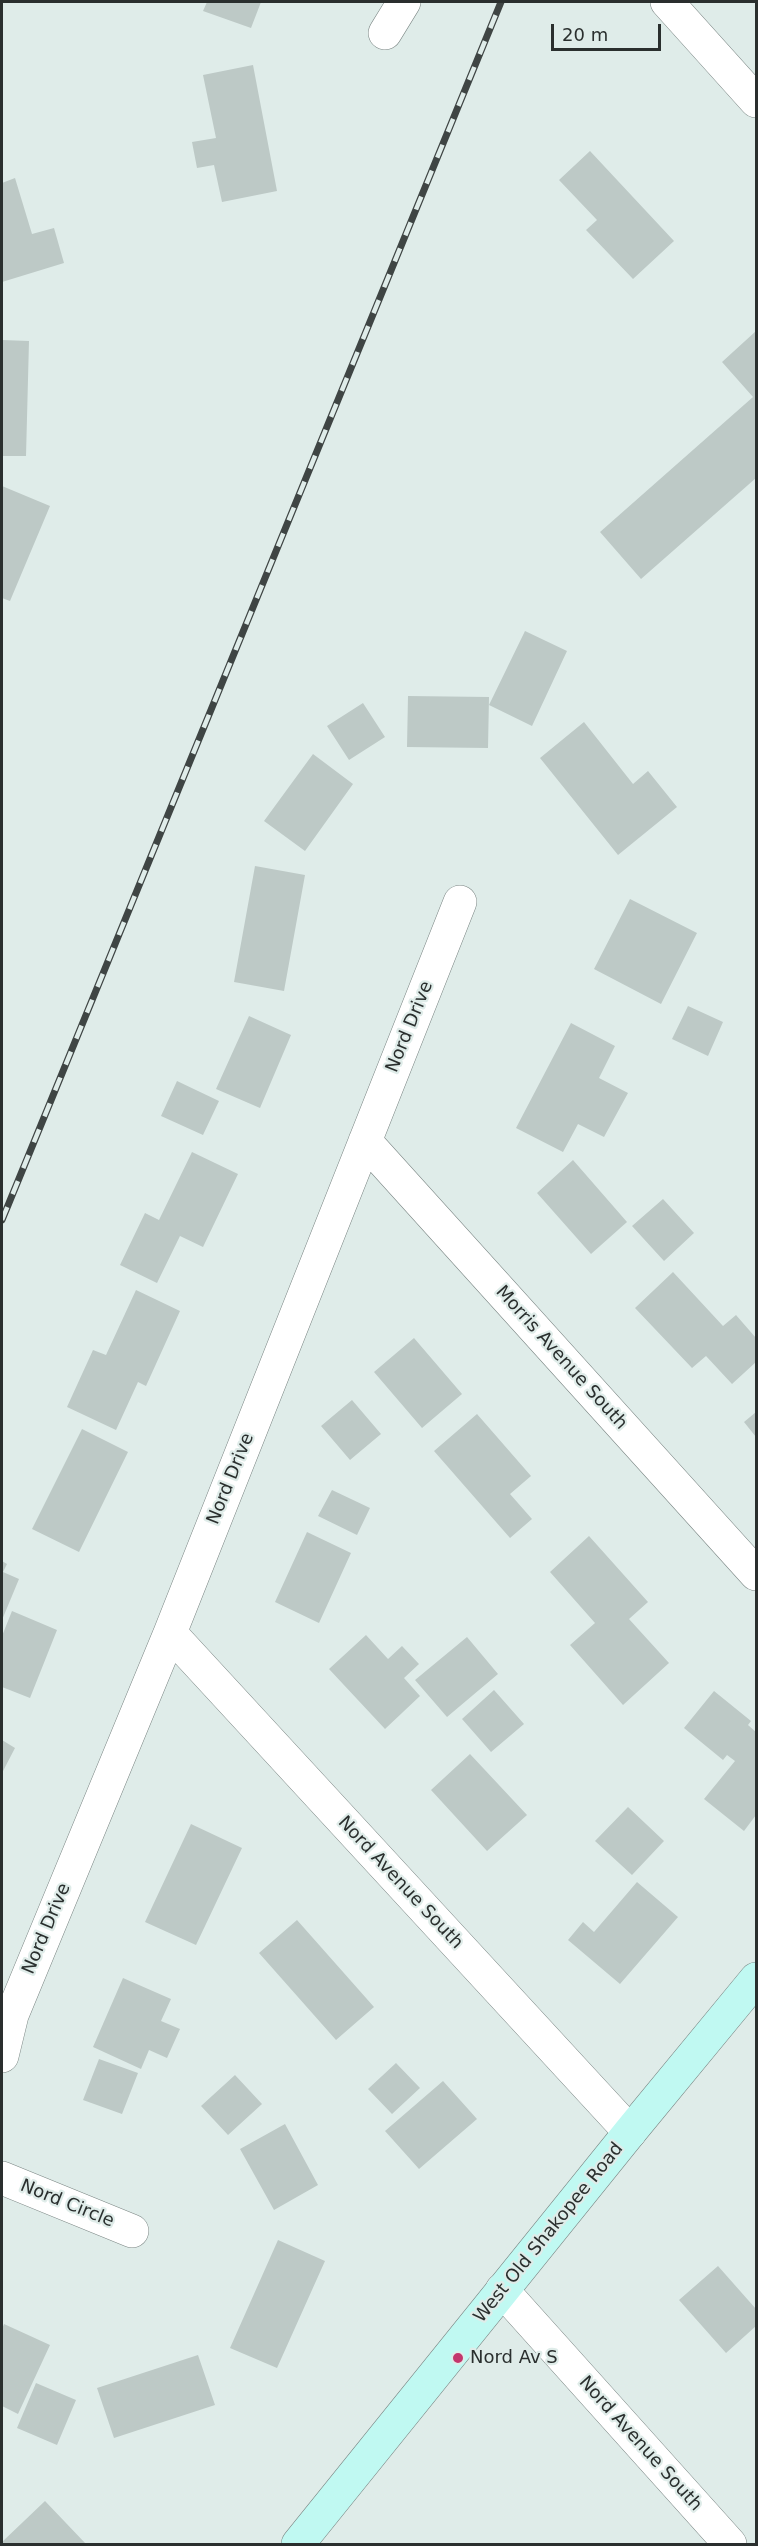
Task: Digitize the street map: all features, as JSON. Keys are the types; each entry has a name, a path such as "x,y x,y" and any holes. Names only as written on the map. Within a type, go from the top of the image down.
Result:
{"main road":[{"name":"West Old Shakopee Road","path":"298,2544 756,1979"}],"street":[{"path":"385,33 404,2"},
{"path":"667,2 756,101"},
{"name":"Nord Drive","path":"2,2056 12,2015 170,1633 460,902"},
{"name":"Morris Avenue South","path":"365,1141 756,1574"},
{"name":"Nord Avenue South","path":"170,1633 630,2132"},
{"name":"Nord Circle","path":"2,2178 132,2231"},
{"name":"Nord Avenue South","path":"502,2290 730,2544"}],"building":[{"path":"207,2 261,2 251,28 203,11"},
{"path":"253,65 277,191 222,202 214,165 197,168 192,142 216,138 203,75"},
{"path":"590,151 674,241 633,279 586,230 597,220 559,180"},
{"path":"15,178 32,234 54,228 64,263 2,282 2,183"},
{"path":"756,331 756,478 641,579 600,532 753,397 722,362"},
{"path":"2,340 29,341 26,456 2,456"},
{"path":"2,486 50,506 10,601 2,598"},
{"path":"525,631 567,651 532,726 489,705"},
{"path":"408,696 489,697 488,748 407,747"},
{"path":"363,703 385,737 349,760 327,726"},
{"path":"584,722 633,784 648,771 677,807 618,855 540,758"},
{"path":"313,754 353,784 305,851 264,821"},
{"path":"255,866 305,875 284,991 234,982"},
{"path":"630,899 697,933 661,1004 594,969"},
{"path":"688,1006 723,1022 708,1056 672,1039"},
{"path":"249,1016 291,1035 260,1108 216,1089"},
{"path":"571,1023 615,1046 599,1078 628,1093 604,1137 578,1124 563,1152 516,1128"},
{"path":"177,1081 219,1101 203,1135 161,1116"},
{"path":"192,1152 238,1174 203,1247 180,1236 157,1283 120,1265 145,1213 159,1220"},
{"path":"573,1160 627,1222 591,1254 537,1193"},
{"path":"663,1199 694,1233 664,1261 632,1226"},
{"path":"673,1272 723,1326 736,1315 756,1338 756,1362 732,1384 706,1356 692,1368 635,1308"},
{"path":"136,1290 180,1311 146,1386 138,1382 116,1430 67,1407 93,1350 106,1355"},
{"path":"414,1338 462,1394 422,1428 374,1372"},
{"path":"352,1400 381,1434 350,1460 321,1426"},
{"path":"756,1412 756,1437 744,1422"},
{"path":"477,1414 531,1476 510,1494 532,1519 510,1538 434,1451"},
{"path":"82,1429 128,1452 79,1552 32,1529"},
{"path":"332,1490 370,1508 357,1535 318,1516"},
{"path":"307,1532 351,1553 319,1623 275,1602"},
{"path":"589,1536 648,1602 629,1619 669,1663 623,1705 570,1645 595,1623 550,1572"},
{"path":"2,1561 7,1564 3,1572 19,1579 2,1620"},
{"path":"12,1611 57,1630 30,1698 2,1687 2,1636"},
{"path":"366,1635 388,1659 402,1646 419,1664 404,1678 420,1696 385,1729 329,1669"},
{"path":"467,1637 498,1674 447,1717 415,1680"},
{"path":"494,1690 524,1724 491,1752 462,1719"},
{"path":"714,1691 751,1721 748,1725 756,1732 756,1815 744,1831 704,1799 735,1761 727,1755 723,1760 684,1728"},
{"path":"2,1740 15,1748 2,1773"},
{"path":"470,1754 527,1815 487,1851 431,1790"},
{"path":"628,1807 664,1841 632,1875 595,1841"},
{"path":"191,1824 242,1848 196,1945 145,1922"},
{"path":"637,1882 678,1917 620,1984 568,1940 583,1922 594,1932"},
{"path":"297,1920 374,2007 336,2040 259,1953"},
{"path":"123,1978 171,1999 161,2021 180,2029 167,2058 149,2050 141,2069 93,2047"},
{"path":"99,2059 138,2073 122,2114 83,2100"},
{"path":"396,2063 420,2088 392,2114 368,2089"},
{"path":"235,2075 262,2104 228,2135 201,2106"},
{"path":"443,2081 477,2119 419,2169 385,2131"},
{"path":"285,2124 318,2185 274,2210 240,2149"},
{"path":"278,2240 325,2261 277,2368 230,2348"},
{"path":"718,2266 756,2309 756,2326 726,2353 679,2300"},
{"path":"4,2324 50,2345 18,2414 2,2406 2,2329"},
{"path":"198,2355 215,2405 114,2438 97,2388"},
{"path":"36,2383 76,2400 57,2445 17,2428"},
{"path":"45,2501 86,2544 4,2544 2,2542"}],"railway":[{"path":"2,1220 501,2"}],"place":[{"name":"Nord Av S","path":"458,2358"}]}
